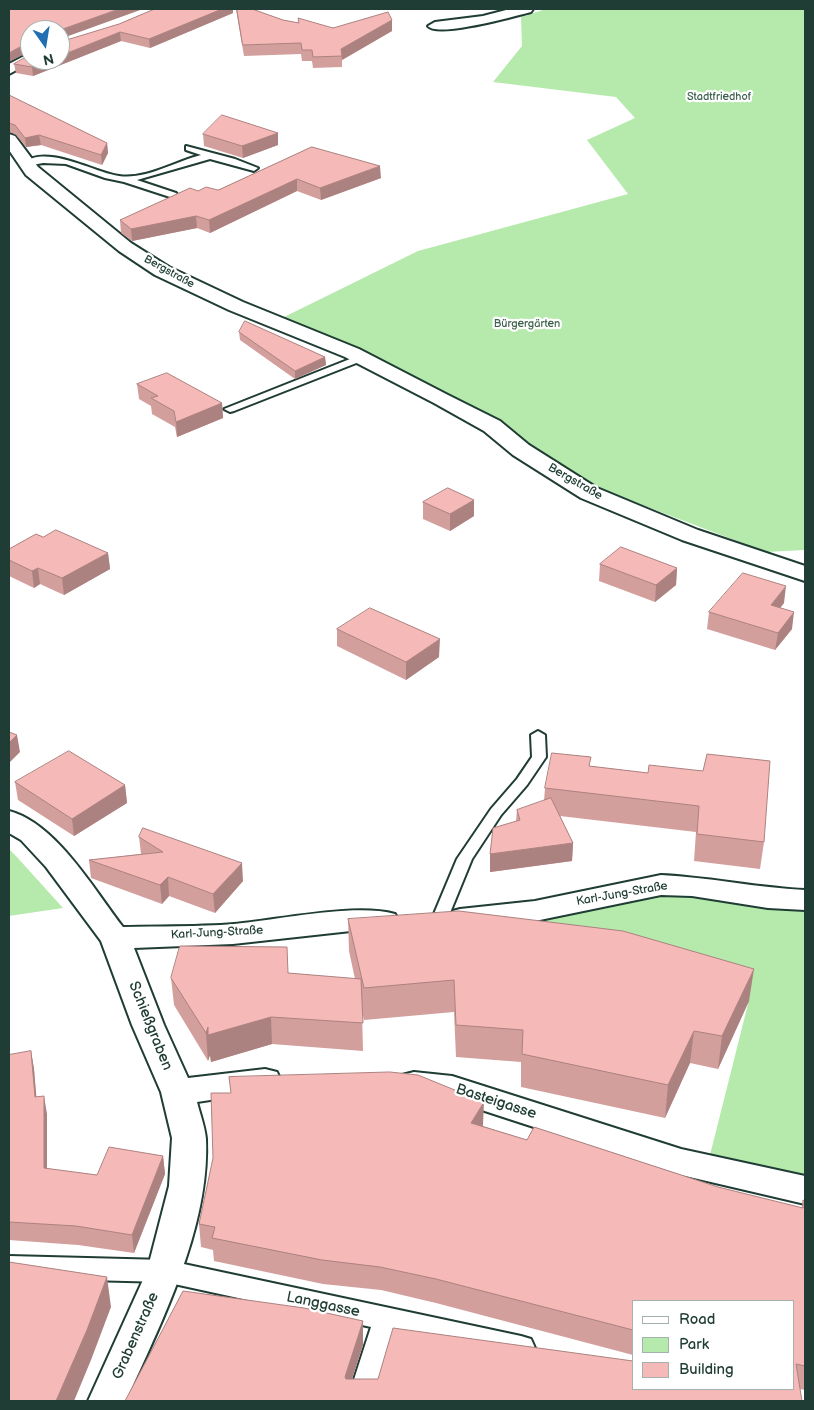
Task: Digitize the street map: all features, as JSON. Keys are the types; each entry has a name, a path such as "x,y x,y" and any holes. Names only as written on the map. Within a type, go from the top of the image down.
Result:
{"street":[{"path":"434,26 483,20 526,9"},
{"path":"9,70 20,63"},
{"name":"Bergstraße","path":"9,139 32,171 125,247 162,271 236,306 360,358 492,426 521,450 589,493 690,535 805,574"},
{"name":"Schießgraben","path":"9,820 30,834 56,860 115,938 148,1025 178,1092 189,1138 186,1186 165,1271"},
{"name":"Karl-Jung-Straße","path":"115,938 233,934 351,921 438,921 535,912 661,885 692,886 768,898 805,900"},
{"path":"178,1092 291,1078"},
{"name":"Basteigasse","path":"384,1081 452,1088 681,1162 805,1190"},
{"name":"Langgasse","path":"9,1266 165,1271 548,1354"},
{"name":"Grabenstraße","path":"107,1401 165,1271"},
{"path":"362,1401 388,1318"}],"lane":[{"path":"189,148 254,168"},
{"path":"124,179 140,178 212,156"},
{"path":"27,163 42,159 62,159 102,174 173,195 178,202"},
{"path":"230,409 360,358"},
{"path":"438,921 464,859 496,812 522,782 539,757 538,735"}],"green space":[{"path":"546,9 805,9 805,550 766,552 592,486 468,403 280,319 418,251 628,194 587,140 635,118 616,97 493,82 522,46 521,17"},
{"path":"9,849 16,856 63,908 9,916"},
{"path":"665,890 746,900 805,904 805,1189 777,1183 710,1155 748,1004 521,918"}],"building":[{"path":"9,9 119,9 70,26 70,20 20,20 20,47 9,53"},
{"path":"155,9 222,9 149,39 120,32 70,52 70,39 119,24"},
{"path":"237,9 252,9 283,20 299,23 298,18 333,28 388,12 392,20 341,49 342,56 313,57 312,50 302,50 301,43 243,45"},
{"path":"9,95 107,143 101,155 39,135 25,138 15,125 9,123"},
{"path":"222,115 278,133 242,146 203,134"},
{"path":"312,147 380,166 320,188 297,179 209,220 196,216 131,229 120,220 190,188 198,191 206,187 218,190"},
{"path":"245,321 325,357 295,371 239,332"},
{"path":"167,373 222,403 176,422 174,411 151,398 158,396 137,384"},
{"path":"448,488 474,500 450,514 423,502"},
{"path":"56,530 108,553 62,578 38,568 32,571 9,560 9,549 36,534 43,537"},
{"path":"621,547 677,568 656,585 600,564"},
{"path":"743,573 786,586 771,605 794,612 778,633 709,612"},
{"path":"370,608 440,639 406,662 337,629"},
{"path":"9,732 17,735 9,743"},
{"path":"69,751 125,785 72,819 15,782"},
{"path":"552,753 591,757 589,766 648,773 649,765 703,771 707,754 770,761 764,842 697,834 699,806 545,788"},
{"path":"551,798 573,843 490,854 493,828 520,820 517,810"},
{"path":"143,828 242,863 213,894 168,877 160,885 89,860 163,852 139,837"},
{"path":"459,911 623,931 754,969 722,1036 694,1031 668,1085 522,1054 523,1030 456,1025 454,980 364,988 348,919"},
{"path":"180,946 287,947 288,973 361,979 363,1023 271,1017 208,1035 208,1027 206,1033 171,978"},
{"path":"31,1051 35,1097 44,1096 44,1168 97,1175 109,1147 163,1156 132,1235 76,1226 9,1222 9,1055"},
{"path":"390,1072 418,1075 484,1102 471,1123 527,1140 534,1127 718,1187 803,1208 803,1200 805,1201 805,1366 796,1364 802,1401 125,1401 183,1291 304,1308 363,1321 345,1377 346,1379 378,1379 393,1328 632,1361 632,1390 794,1390 794,1300 632,1300 632,1330 436,1279 380,1267 322,1260 212,1238 215,1227 199,1224 213,1158 211,1093 231,1093 229,1077"},
{"path":"9,1262 107,1277 87,1330 56,1401 9,1401"}],"park label":[{"name":"Stadtfriedhof","path":"719,97"},
{"name":"Bürgergärten","path":"527,324"}]}
